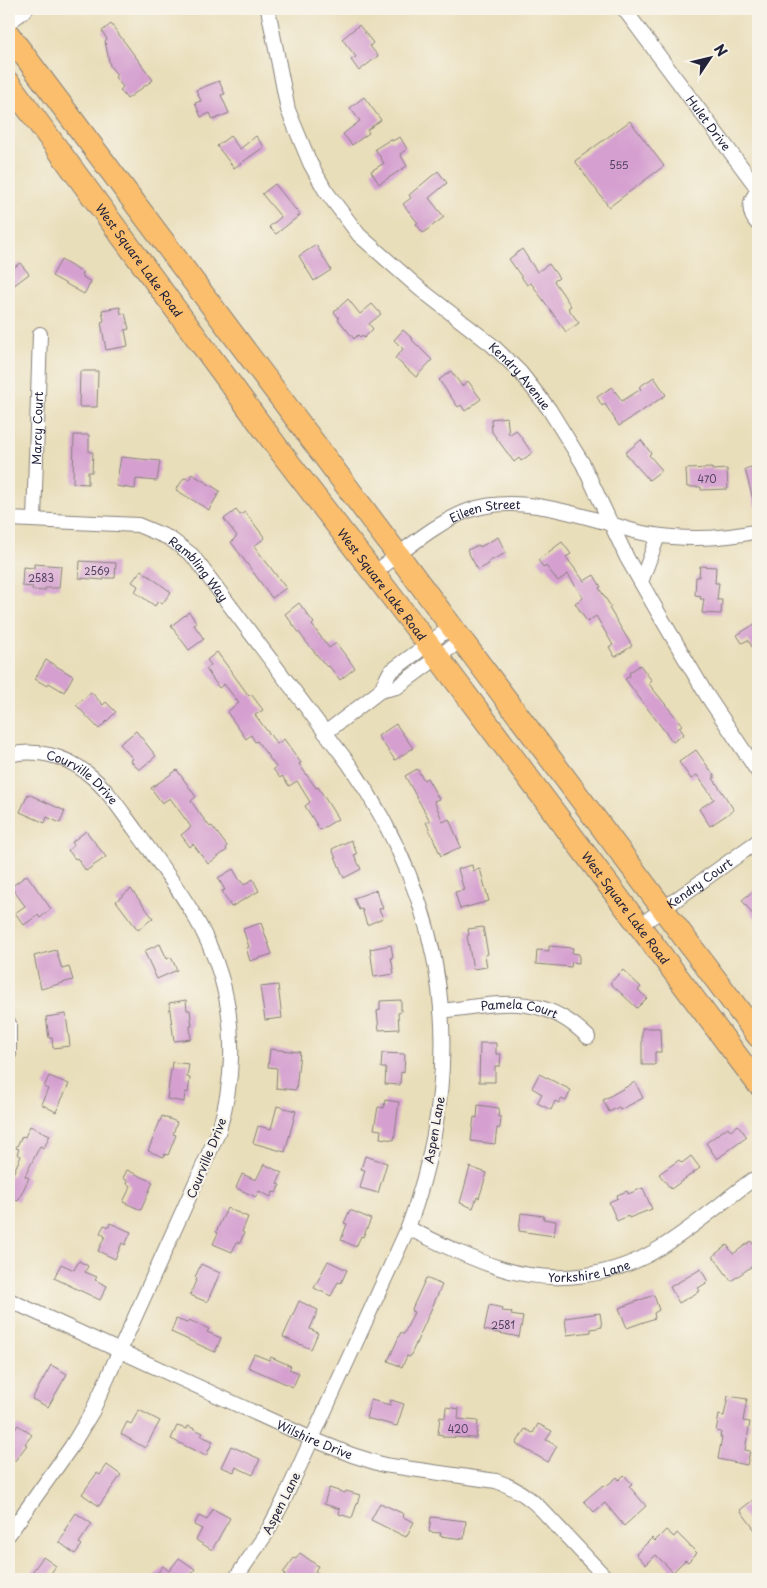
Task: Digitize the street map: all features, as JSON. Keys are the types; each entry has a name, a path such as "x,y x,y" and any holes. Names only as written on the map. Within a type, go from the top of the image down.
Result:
{"highway":[{"path":"9,36 758,1036"},
{"name":"West Square Lake Road","path":"9,83 280,451 433,651 758,1084"}],"street":[{"path":"9,21 25,9"},
{"name":"Kendry Avenue","path":"268,9 288,110 310,163 325,190 368,244 420,289 492,344 520,372 548,408 583,464 641,582 706,694 758,772"},
{"name":"Hulet Drive","path":"624,9 758,190 750,208 753,218 758,224"},
{"name":"Marcy Court","path":"34,520 40,334"},
{"name":"Eileen Street","path":"374,573 454,517 467,511 490,505 514,504 539,507 658,536 706,538 758,531"},
{"name":"Rambling Way","path":"9,519 138,525 160,533 176,542 192,555 325,733"},
{"path":"641,582 658,536"},
{"path":"325,733 380,691 390,672 433,651 456,634"},
{"name":"Aspen Lane","path":"235,1579 275,1518 408,1228 423,1185 436,1129 442,1076 441,1011 434,957 425,920 401,853 384,819 367,791 325,733"},
{"name":"Courville Drive","path":"9,755 33,753 52,755 64,759 87,772 103,788 180,891 198,920 215,957 226,999 231,1033 228,1093 222,1124 210,1153 92,1412 80,1434 9,1534"},
{"name":"Kendry Court","path":"639,926 758,841"},
{"name":"Pamela Court","path":"441,1011 506,1004 530,1004 546,1008 565,1018 588,1037"},
{"path":"9,1024 9,1054"},
{"name":"Yorkshire Lane","path":"408,1228 505,1270 544,1277 590,1275 634,1262 661,1248 755,1180 758,1167"},
{"name":"Wilshire Drive","path":"9,1300 352,1455 384,1465 496,1481 512,1487 530,1498 542,1509 607,1579"}],"building":[{"path":"111,24 153,80 127,99 120,90 123,87 115,77 117,75 110,66 105,41 107,39 102,31"},
{"path":"359,25 373,43 370,46 378,56 359,71 351,60 356,57 342,39"},
{"path":"219,81 225,94 221,95 229,113 213,120 210,113 201,117 195,103 201,101 196,90"},
{"path":"364,97 381,120 367,130 369,133 352,145 343,134 360,121 350,108"},
{"path":"630,121 664,166 609,207 575,161"},
{"path":"230,136 240,149 256,136 264,147 234,168 217,146"},
{"path":"400,137 407,149 400,154 407,166 379,184 371,171 384,163 375,149 391,139 392,141"},
{"path":"438,171 447,183 429,198 444,217 423,233 416,224 418,223 403,204 411,198 409,195"},
{"path":"275,184 300,215 276,234 269,227 281,217 262,194"},
{"path":"316,245 331,270 314,281 299,256"},
{"path":"522,249 537,272 549,264 559,278 554,281 571,306 568,308 579,323 566,332 531,283 527,285 509,259"},
{"path":"61,260 83,273 81,276 91,282 84,294 52,276"},
{"path":"20,263 29,274 9,289 9,271"},
{"path":"348,299 360,314 372,304 381,314 369,324 373,329 364,338 362,335 360,337 358,335 354,339 334,312"},
{"path":"120,307 121,314 125,313 129,329 125,330 128,346 106,350 101,322 104,321 102,310"},
{"path":"403,330 432,360 416,377 395,358 403,349 394,340"},
{"path":"80,371 98,371 97,407 79,407"},
{"path":"451,371 462,386 468,381 481,399 465,411 461,405 458,407 439,380"},
{"path":"654,377 666,395 619,426 605,404 602,406 597,397 612,387 622,401 641,389 639,387"},
{"path":"507,417 509,435 516,430 532,453 521,461 519,458 514,462 492,432 491,419"},
{"path":"74,435 89,435 89,452 93,452 92,472 88,472 88,484 73,483"},
{"path":"641,440 651,453 649,455 662,470 649,480 625,453"},
{"path":"121,457 160,461 157,481 136,479 135,489 116,486"},
{"path":"758,465 758,506 755,507 745,469"},
{"path":"712,468 712,470 727,469 728,489 701,490 701,487 687,487 686,469"},
{"path":"192,474 220,491 209,510 176,490 184,478 189,479"},
{"path":"236,510 240,515 245,512 265,538 254,546 286,588 272,598 231,542 237,536 224,519"},
{"path":"498,537 506,553 488,562 489,564 478,570 467,550 479,545 480,547"},
{"path":"562,542 571,554 566,557 584,581 594,575 601,587 599,588 611,607 609,608 632,646 615,657 609,647 613,645 596,616 587,622 575,603 583,598 568,574 558,581 546,566 544,568 538,560"},
{"path":"80,561 116,563 115,578 104,578 104,580 79,578"},
{"path":"34,564 61,566 59,588 45,588 45,591 32,590 33,587 22,586 23,567 34,568"},
{"path":"700,566 716,567 715,583 719,583 717,600 722,600 721,614 702,613 704,599 700,599 701,596 695,595 696,577 699,577"},
{"path":"141,570 171,592 162,604 158,601 155,606 135,592 138,586 132,582"},
{"path":"299,603 329,648 336,643 355,668 340,680 307,643 285,614"},
{"path":"189,612 197,623 194,625 204,639 189,650 171,626"},
{"path":"758,622 758,657 748,640 742,643 737,635"},
{"path":"217,652 249,696 251,694 263,710 255,715 277,744 284,739 301,763 299,764 316,788 318,787 338,819 320,830 305,806 310,802 297,781 289,786 282,776 280,778 273,769 276,767 257,741 255,742 251,735 246,739 227,712 239,703 224,684 219,688 206,669 211,665 207,660"},
{"path":"46,660 73,676 64,692 49,683 47,686 35,679"},
{"path":"640,665 652,681 649,684 682,725 679,727 684,734 673,742 625,679 630,676 629,673"},
{"path":"91,692 103,705 106,702 116,712 99,729 76,705"},
{"path":"396,724 413,748 395,760 378,736"},
{"path":"136,731 156,756 139,770 130,760 133,759 120,744"},
{"path":"696,750 715,777 713,778 734,810 710,826 699,809 714,799 697,775 691,779 679,762"},
{"path":"417,769 424,780 427,778 439,799 434,801 443,822 449,819 461,847 441,856 426,822 430,821 405,776"},
{"path":"177,770 196,797 191,801 227,846 227,850 208,864 193,844 190,847 181,835 191,827 170,798 162,803 151,788"},
{"path":"28,794 65,811 60,823 47,817 45,823 20,812"},
{"path":"86,831 106,857 86,871 77,858 75,859 68,850 74,845 72,842"},
{"path":"351,840 357,854 354,855 361,869 344,878 332,849"},
{"path":"472,865 473,871 480,869 489,901 460,909 455,892 464,890 458,869"},
{"path":"233,869 244,885 253,879 259,891 231,907 222,891 225,890 218,878"},
{"path":"27,875 51,909 40,918 38,915 24,925 15,913 25,906 11,887"},
{"path":"758,887 758,922 742,900"},
{"path":"131,889 153,918 138,930 116,901"},
{"path":"376,890 383,908 379,909 383,918 367,925 362,909 359,910 354,898"},
{"path":"261,923 272,954 250,961 246,948 249,947 243,929"},
{"path":"483,927 488,954 485,955 487,967 473,969 467,936 469,935 468,929"},
{"path":"160,944 167,959 171,957 177,970 157,979 144,951"},
{"path":"391,945 394,974 374,977 370,949"},
{"path":"549,946 573,948 572,953 579,954 579,963 572,962 571,967 536,964 537,950 549,951"},
{"path":"56,950 62,969 69,967 73,980 41,989 34,956"},
{"path":"623,970 641,987 638,990 647,998 637,1008 610,983"},
{"path":"278,985 282,1018 265,1020 260,987"},
{"path":"186,1000 187,1010 190,1010 191,1039 174,1041 169,1003"},
{"path":"401,1000 401,1012 398,1013 399,1029 379,1030 377,1011 380,1010 380,1001"},
{"path":"66,1014 70,1046 53,1048 52,1038 49,1038 46,1017"},
{"path":"642,1028 660,1028 661,1052 655,1052 655,1065 642,1065"},
{"path":"480,1043 496,1043 496,1054 501,1054 500,1066 495,1066 495,1082 479,1082"},
{"path":"270,1049 300,1052 296,1090 276,1088 277,1068 268,1067"},
{"path":"382,1053 405,1054 404,1073 401,1072 400,1085 385,1084 386,1068 381,1068"},
{"path":"172,1062 189,1064 187,1077 190,1078 188,1093 185,1092 184,1102 167,1099"},
{"path":"539,1074 571,1090 566,1101 561,1099 559,1103 555,1101 551,1110 537,1103 542,1094 532,1088"},
{"path":"49,1076 69,1084 56,1112 41,1104 48,1089 44,1087"},
{"path":"635,1082 643,1098 620,1110 619,1107 609,1112 603,1100"},
{"path":"385,1100 399,1102 394,1140 380,1138 381,1130 374,1129 378,1107 384,1108"},
{"path":"478,1105 499,1108 498,1117 501,1117 500,1128 497,1128 495,1144 471,1141 474,1117 477,1118"},
{"path":"277,1106 296,1111 285,1152 253,1143 258,1126 271,1129"},
{"path":"162,1116 177,1122 173,1134 176,1135 168,1155 165,1154 164,1157 148,1151"},
{"path":"738,1125 747,1137 717,1159 706,1143 728,1127 731,1131"},
{"path":"30,1126 50,1135 44,1148 40,1146 25,1176 29,1178 18,1201 9,1197 9,1175 12,1176 21,1156 17,1154 19,1149 16,1148 22,1136 25,1137"},
{"path":"365,1156 387,1163 378,1193 360,1188 365,1170 361,1169"},
{"path":"691,1156 700,1168 671,1189 659,1174 679,1160 682,1163"},
{"path":"264,1164 282,1173 277,1184 280,1185 276,1193 273,1192 271,1197 259,1191 256,1197 236,1188 242,1174 256,1180"},
{"path":"470,1167 487,1173 479,1198 477,1197 473,1208 460,1203"},
{"path":"127,1170 153,1182 141,1210 123,1202 131,1186 123,1178"},
{"path":"643,1188 652,1209 617,1221 609,1202 618,1198 617,1195 627,1191 628,1194"},
{"path":"227,1208 248,1217 240,1243 237,1242 232,1252 213,1244 218,1233 216,1232"},
{"path":"350,1210 371,1219 356,1247 341,1240 347,1224 344,1223"},
{"path":"521,1213 544,1216 543,1219 556,1221 554,1236 519,1231"},
{"path":"110,1223 131,1232 125,1245 122,1243 115,1259 98,1251 105,1236 100,1233 104,1225 109,1227"},
{"path":"751,1241 758,1252 754,1256 758,1262 731,1281 713,1256 727,1245 733,1254"},
{"path":"79,1261 88,1266 85,1272 97,1277 95,1280 107,1286 100,1300 54,1278 61,1264 74,1270"},
{"path":"328,1261 347,1270 341,1283 338,1282 331,1296 314,1288"},
{"path":"201,1264 220,1273 207,1302 190,1295"},
{"path":"701,1269 708,1282 698,1288 700,1291 679,1303 670,1287"},
{"path":"426,1278 442,1285 410,1357 407,1356 402,1367 388,1361 401,1332 404,1334 414,1312 411,1311"},
{"path":"654,1295 659,1310 654,1313 655,1318 627,1328 619,1308"},
{"path":"299,1301 318,1310 310,1329 318,1333 311,1349 283,1337"},
{"path":"489,1305 503,1308 502,1311 512,1312 511,1315 523,1317 519,1337 484,1330"},
{"path":"600,1313 602,1327 591,1329 591,1332 567,1335 565,1318"},
{"path":"176,1319 187,1323 189,1320 209,1329 207,1332 221,1338 215,1352 171,1332"},
{"path":"254,1354 269,1360 271,1357 291,1366 289,1369 299,1373 293,1387 248,1367"},
{"path":"51,1365 67,1374 48,1407 32,1399"},
{"path":"728,1396 747,1399 743,1421 750,1422 745,1450 750,1451 747,1465 718,1459 722,1437 720,1437 721,1432 716,1431 719,1415 724,1416"},
{"path":"371,1400 390,1405 391,1400 404,1404 397,1426 366,1418"},
{"path":"446,1407 459,1409 458,1419 478,1421 476,1438 443,1437 443,1435 438,1434 440,1417 445,1418"},
{"path":"139,1410 160,1421 145,1448 121,1434 127,1422 131,1424"},
{"path":"538,1424 552,1431 546,1440 557,1446 548,1462 516,1444 525,1429 533,1433"},
{"path":"18,1425 32,1435 14,1462 9,1458 9,1437"},
{"path":"177,1426 187,1429 188,1426 203,1433 201,1436 213,1441 206,1456 171,1439"},
{"path":"231,1446 260,1459 253,1475 236,1467 234,1472 221,1467"},
{"path":"107,1465 121,1475 99,1506 82,1494 97,1473 100,1475"},
{"path":"624,1475 632,1484 629,1486 646,1506 624,1526 605,1503 594,1512 584,1501 603,1485 605,1487 617,1477 619,1480"},
{"path":"329,1488 360,1495 352,1518 339,1514 340,1509 324,1504"},
{"path":"758,1496 758,1534 740,1510"},
{"path":"380,1503 404,1514 403,1517 414,1522 406,1537 371,1520"},
{"path":"213,1509 230,1518 212,1550 196,1540 202,1529 194,1525 199,1516 207,1520"},
{"path":"76,1513 92,1524 79,1543 82,1545 75,1554 59,1542"},
{"path":"431,1517 466,1521 464,1539 440,1536 441,1533 429,1532"},
{"path":"666,1530 674,1537 677,1533 697,1553 688,1562 685,1560 673,1572 656,1555 646,1565 636,1554 652,1538 655,1541"},
{"path":"300,1553 318,1566 315,1571 328,1579 283,1579 285,1575 283,1573"},
{"path":"43,1557 56,1566 47,1579 27,1579"},
{"path":"179,1558 195,1569 188,1579 153,1579 163,1566 169,1571"}]}
